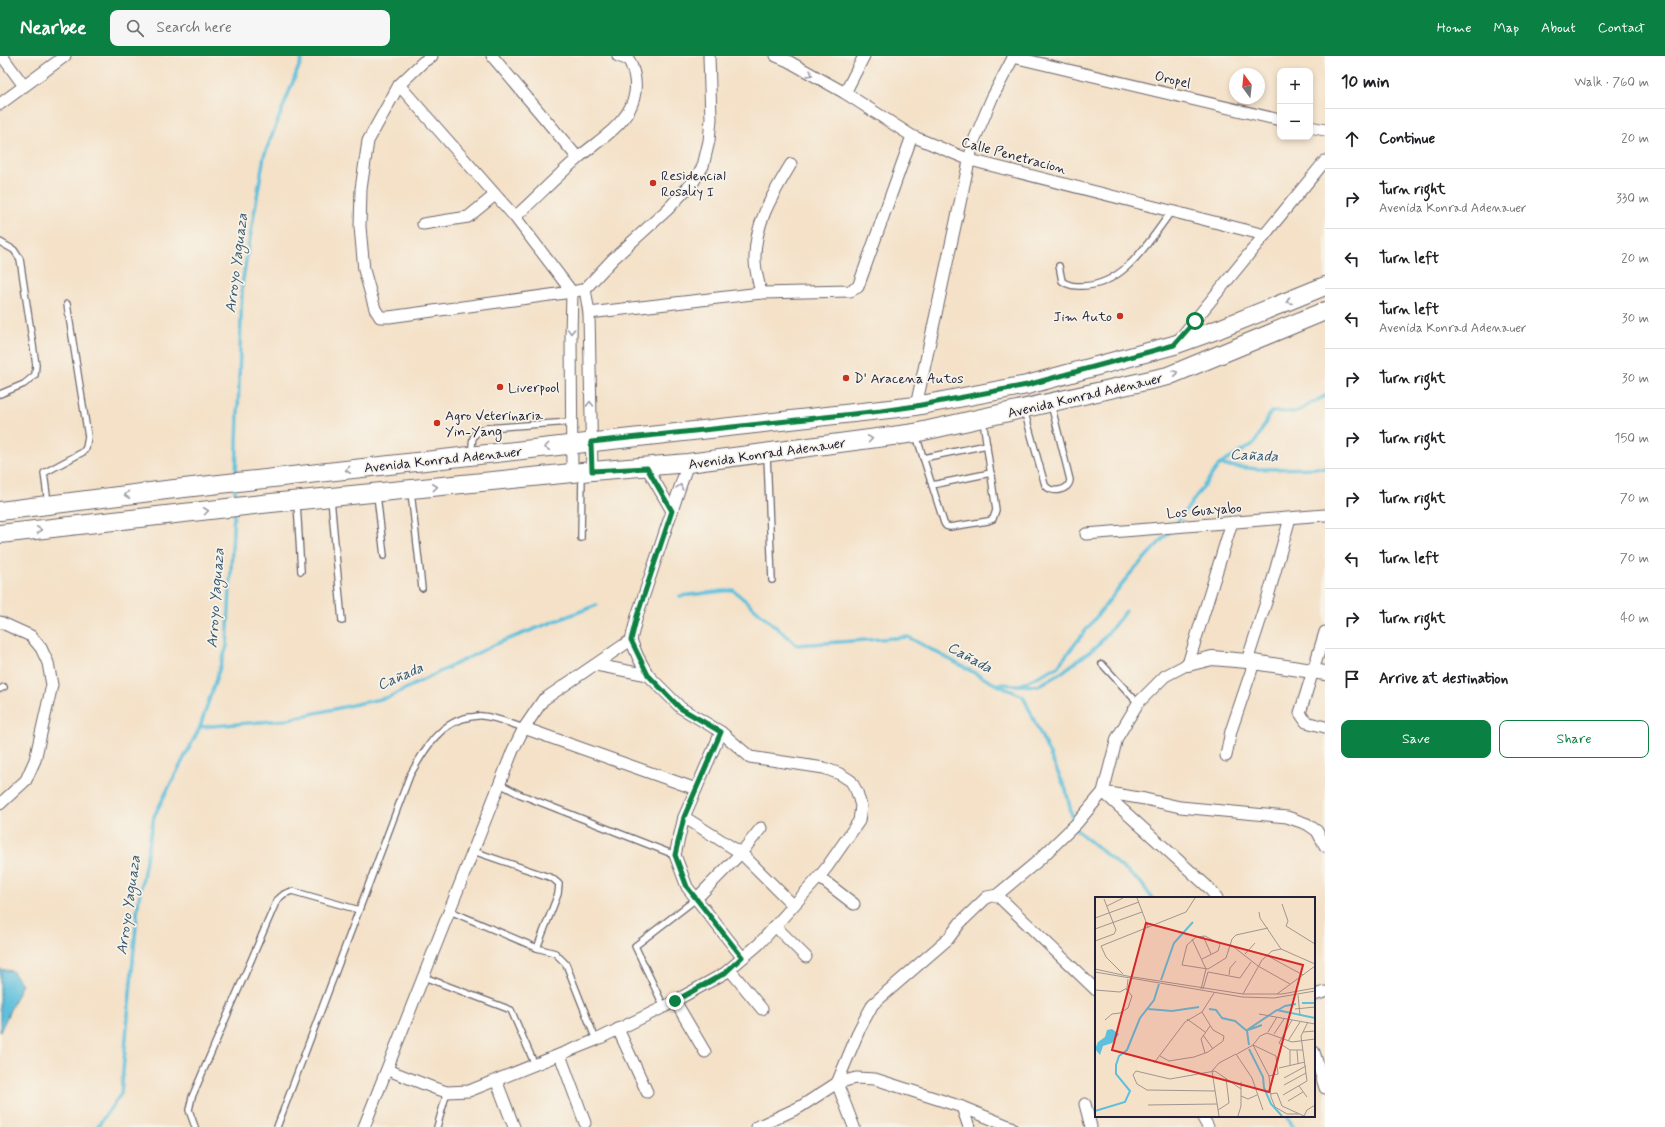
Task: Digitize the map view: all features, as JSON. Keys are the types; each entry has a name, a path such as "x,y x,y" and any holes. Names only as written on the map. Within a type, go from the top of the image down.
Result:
{"main road":[{"name":"Avenida Konrad Adenauer","path":"0,511 166,490 916,406 1027,385 1174,345 1219,329 1325,286"},
{"name":"Avenida Konrad Adenauer","path":"0,534 297,500 582,472 647,468 915,433 1024,410 1168,376 1325,311"}],"street":[{"path":"2,56 24,86"},
{"path":"0,104 65,56"},
{"path":"432,56 423,62 399,85 368,140 361,189 360,227 364,270 375,309 380,317 389,317 585,289 613,259 667,210 694,181 703,166 709,141 711,119 709,56"},
{"path":"492,56 578,158"},
{"path":"515,217 578,158 623,121 635,97 636,81 634,70 629,60 618,56"},
{"name":"Calle Penetracion","path":"776,56 788,61 845,93 912,136 970,160 1264,235"},
{"path":"845,93 864,56"},
{"path":"916,406 973,143 992,98 1014,57"},
{"name":"Oropel","path":"1014,57 1277,119"},
{"path":"399,85 515,217 572,292 571,445 582,472"},
{"path":"1313,128 1325,130"},
{"path":"589,313 761,293 850,291 858,287 912,136"},
{"path":"1174,345 1325,161"},
{"path":"761,293 754,261 758,229 770,198 791,164"},
{"path":"423,224 468,217 495,195"},
{"path":"582,472 591,442 589,313 585,289"},
{"path":"388,1070 447,1092 469,1090 596,1040 664,1007 730,970 742,957 759,944 819,877 859,820 861,806 857,792 851,781 840,774 824,768 750,757 721,732 680,708 648,675 631,640 637,616 688,463"},
{"path":"647,468 672,511"},
{"name":"Los Guayabo","path":"1086,534 1325,515"},
{"path":"1226,756 1231,731 1290,518"},
{"path":"1188,664 1232,522"},
{"path":"0,622 31,636 41,648 48,663 52,685 35,760 26,780 0,804"},
{"path":"1325,632 1319,672 1300,713 1306,722 1325,727"},
{"path":"364,1127 388,1070 513,750 524,728 543,700 631,640"},
{"path":"854,1127 837,1083 860,1028 873,1004 948,939 960,923 987,897 997,895 1039,860 1077,824 1103,792 1117,738 1138,703 1165,676 1188,664 1212,658 1319,672"},
{"path":"596,665 648,675"},
{"path":"524,728 696,789"},
{"path":"721,732 684,817 675,855 687,887 742,957"},
{"path":"1103,792 1180,807 1287,818 1307,824 1318,831 1325,846"},
{"path":"1103,792 1209,888 1216,897"},
{"path":"684,817 741,853 793,905"},
{"path":"696,899 741,853 761,828"},
{"path":"819,877 854,904"},
{"path":"997,895 1095,989"},
{"path":"775,926 806,957"},
{"path":"730,970 762,1009"},
{"path":"1315,995 1325,992"},
{"path":"675,1001 705,1052"},
{"path":"618,1029 647,1092"},
{"path":"560,1055 586,1123"},
{"path":"1315,1055 1325,1088"},
{"path":"757,1127 800,1107 837,1083 856,1078 875,1079 962,1107 1011,1127"},
{"path":"496,1080 514,1127"},
{"path":"1085,1104 1091,1127"},
{"path":"962,1107 970,1127"},
{"path":"1203,1117 1208,1127"}],"lane":[{"path":"1059,266 1062,281 1072,286 1086,286 1108,280 1134,260 1171,212"},
{"path":"0,242 14,250 20,259 36,365 35,375 24,384 0,394"},
{"path":"48,505 44,473 83,452 86,448 88,437 67,304"},
{"path":"1024,410 1045,485 1048,489 1053,490 1066,488 1070,484 1070,480 1051,403"},
{"path":"915,433 946,526 950,528 993,519 996,510 983,418"},
{"path":"472,456 472,438 476,432 486,428 571,422"},
{"path":"923,458 987,445"},
{"path":"767,453 772,580"},
{"path":"581,538 582,472"},
{"path":"932,485 991,473"},
{"path":"410,489 422,588"},
{"path":"377,493 384,556"},
{"path":"331,497 342,621"},
{"path":"297,500 301,571"},
{"path":"1102,664 1138,703"},
{"path":"277,1127 410,775 434,738 447,727 464,718 482,716 524,728"},
{"path":"500,784 519,794 675,855"},
{"path":"473,850 552,878 559,884 558,894 537,948"},
{"path":"195,1127 189,1110 192,1097 277,900 284,894 292,891 359,910"},
{"path":"664,1007 635,946 696,899"},
{"path":"450,911 537,948 554,953 566,964 596,1040"},
{"path":"424,977 511,1010 535,1065"},
{"path":"437,1127 447,1092"}],"water":[{"path":"0,969 12,971 22,984 0,1032"}],"waterway":[{"name":"Arroyo Yaguaza","path":"236,478 242,285 264,156 303,56"},
{"path":"1219,465 1255,443 1271,412 1296,412 1325,396"},
{"name":"Cañada","path":"1176,524 1219,465 1257,469 1325,468"},
{"name":"Arroyo Yaguaza","path":"235,488 235,502"},
{"name":"Arroyo Yaguaza","path":"97,1127 121,1094 138,904 154,816 200,727 227,646 234,512"},
{"name":"Cañada","path":"1020,685 1057,667 1130,574 1171,530"},
{"name":"Cañada","path":"680,596 733,590 797,645 908,637 995,684 1023,696 1066,790 1075,829 1141,883 1151,897"},
{"name":"Cañada","path":"200,727 284,720 389,697 498,643 597,605"},
{"path":"998,684 1038,686 1061,673 1097,646 1126,611"},
{"name":"Cañada","path":"1287,1117 1294,1127"}],"place":[{"name":"Residencial Rosaliy I","path":"653,183"},
{"name":"Jim Auto","path":"1120,316"},
{"name":"D' Aracena Autos","path":"846,378"},
{"name":"Liverpool","path":"500,387"},
{"name":"Agro Veterinaria Yin-Yang","path":"437,423"}],"route":[{"path":"675,1001 730,970 742,957 687,887 675,855 684,817 721,732 680,708 648,675 631,640 637,616 672,511 647,468 592,471 591,442 881,411 916,406 1027,385 1174,345 1195,321"}]}
